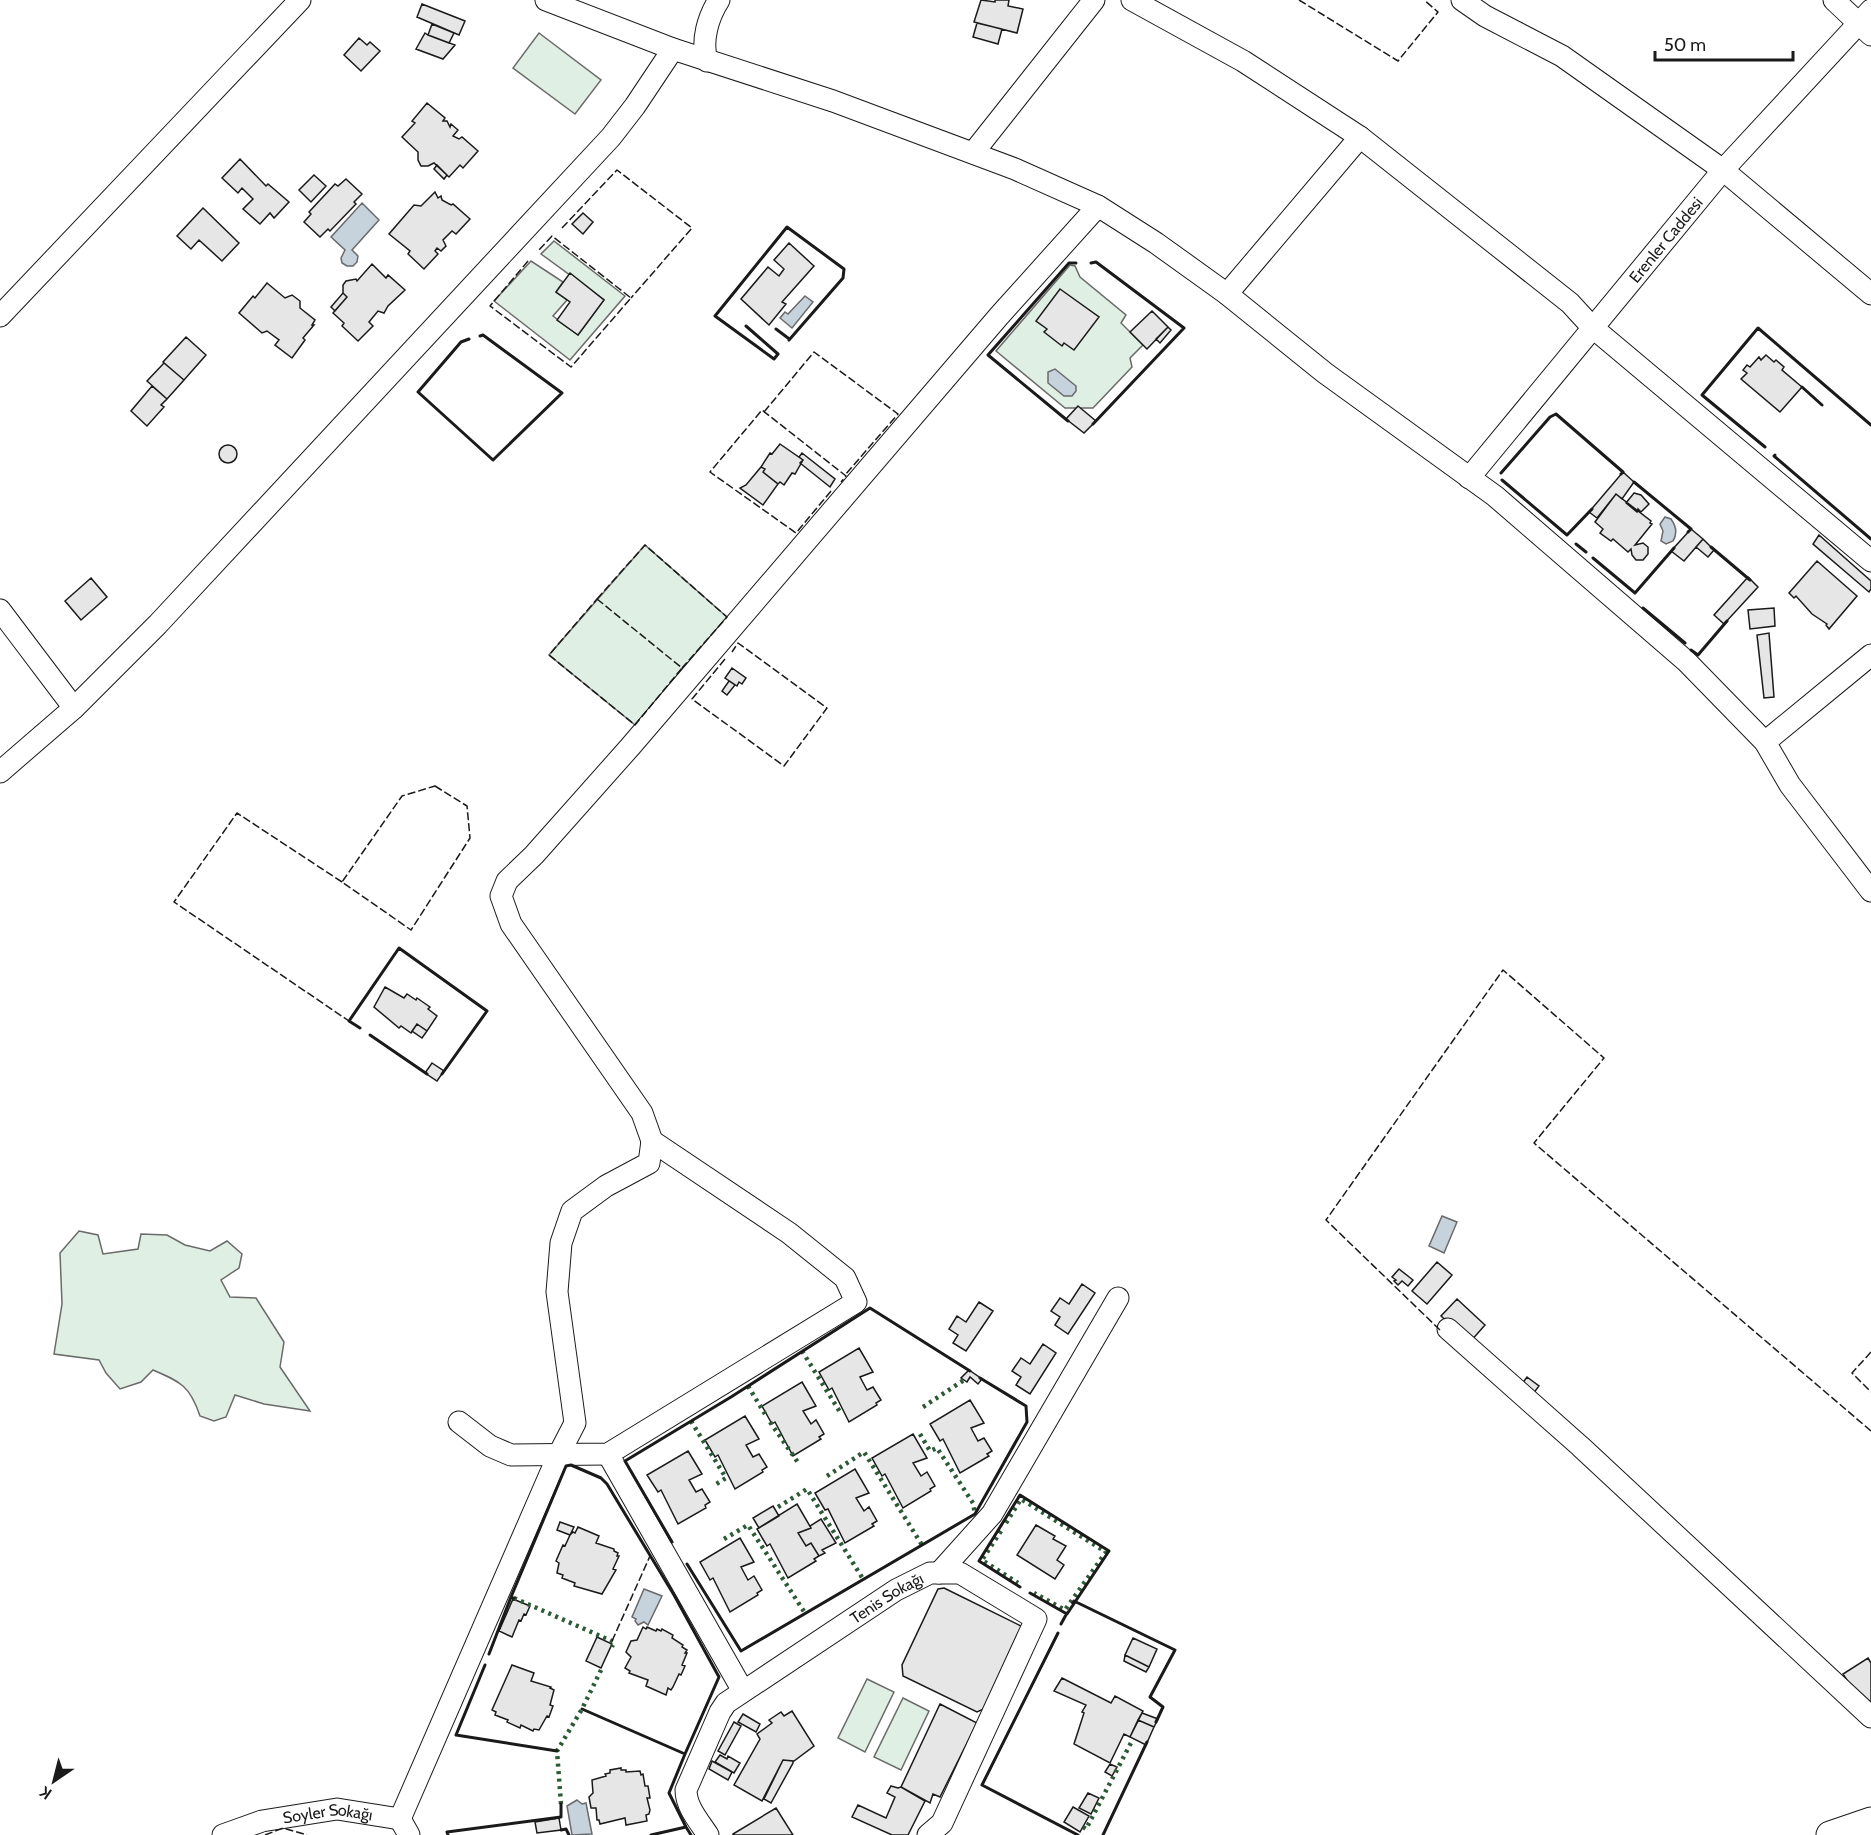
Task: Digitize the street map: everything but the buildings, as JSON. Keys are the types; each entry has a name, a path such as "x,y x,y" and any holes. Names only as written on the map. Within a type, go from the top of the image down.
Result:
{"main road":[{"path":"1830,1835 1871,1821"}],"street":[{"path":"0,316 300,0"},
{"path":"546,0 673,49 833,100 1016,169 1098,206 1156,243 1227,294 1325,373 1495,496 1686,661 1765,742 1790,785 1871,891"},
{"path":"707,61 704,48 712,12 719,0"},
{"path":"973,153 1094,0"},
{"path":"1132,0 1243,61 1360,137 1570,303 1592,327 1871,561"},
{"path":"1462,0 1485,16 1562,56 1723,170 1871,294"},
{"path":"1834,0 1867,23"},
{"name":"Erenler Caddesi","path":"1469,478 1723,170 1867,23"},
{"path":"0,772 74,708 158,624 611,137 673,49"},
{"path":"1227,294 1360,137"},
{"path":"404,1827 558,1456 575,1423 557,1292 561,1243 572,1211 606,1186 649,1163 652,1141 642,1113 511,924 501,896 507,881 534,855 630,747 999,316 1098,206"},
{"path":"0,610 74,708"},
{"path":"1765,742 1871,655"},
{"path":"459,1422 490,1446 511,1455 608,1454 856,1302 845,1278 789,1233 652,1141"},
{"path":"939,1573 992,1514 1118,1298"},
{"path":"1448,1329 1580,1446 1871,1717"},
{"path":"608,1454 743,1691"},
{"name":"Tenis Sokağı","path":"708,1835 686,1796 688,1783 720,1712 726,1704 896,1590 930,1573 960,1573 1036,1619 942,1823 928,1835"},
{"name":"Soyler Sokağı","path":"223,1835 262,1821 338,1809 404,1827"}],"green space":[{"path":"539,33 601,80 575,114 513,68"},
{"path":"554,241 625,296 570,360 494,301 531,261 563,282 556,292 567,300 553,316 578,335 604,300 541,254"},
{"path":"1070,265 1075,266 1080,277 1126,315 1121,323 1143,345 1130,358 1132,367 1093,408 1065,408 996,351"},
{"path":"645,545 727,617 635,725 549,655"},
{"path":"79,1231 98,1235 103,1254 138,1249 141,1234 167,1235 185,1245 210,1251 227,1241 242,1254 239,1268 221,1280 230,1297 256,1298 284,1342 280,1367 310,1411 264,1404 235,1395 226,1417 214,1421 200,1416 192,1398 183,1386 153,1370 141,1382 120,1389 106,1373 99,1360 54,1354 62,1304 60,1253"},
{"path":"867,1679 894,1692 865,1752 838,1738"},
{"path":"903,1698 929,1711 901,1770 874,1757"}],"shaded area":[{"path":"362,203 379,220 352,250 358,256 357,262 353,266 347,266 342,263 341,258 345,250 331,237"},
{"path":"805,296 813,302 792,328 780,318 785,312 788,314"},
{"path":"1055,369 1076,386 1076,391 1072,396 1064,396 1048,383 1048,372"},
{"path":"1665,517 1671,519 1676,532 1673,541 1666,544 1661,541 1663,531 1660,524"},
{"path":"1442,1216 1457,1222 1444,1253 1429,1246"},
{"path":"644,1589 662,1596 648,1625 644,1622 638,1625 636,1619 632,1617"},
{"path":"577,1800 582,1804 586,1803 592,1834 572,1835 567,1806"}],"hedge":[{"path":"802,1351 840,1412"},
{"path":"923,1407 964,1380"},
{"path":"748,1386 765,1414"},
{"path":"691,1421 726,1478 713,1486"},
{"path":"770,1422 799,1464"},
{"path":"920,1434 930,1451 937,1448 973,1503 975,1514"},
{"path":"827,1476 864,1452 922,1545"},
{"path":"778,1507 807,1489 863,1579"},
{"path":"1006,1523 1021,1499 1106,1552 1065,1610 1034,1593"},
{"path":"724,1539 748,1525 805,1613"},
{"path":"1001,1531 982,1560 1018,1583"},
{"path":"514,1598 614,1642 612,1647"},
{"path":"561,1804 557,1751 582,1709 603,1666"},
{"path":"1083,1827 1086,1829 1133,1739"}],"fence":[{"path":"1299,0 1398,61 1438,12 1424,0"},
{"path":"562,228 617,170 692,228 631,298"},
{"path":"528,261 490,306 571,367 631,298 552,236 539,250"},
{"path":"764,412 814,352 898,414 845,475"},
{"path":"831,491 796,533 710,472 762,410 846,476 841,482"},
{"path":"597,599 645,545 727,617 682,668"},
{"path":"597,599 682,668 635,725 549,655 597,599"},
{"path":"725,659 692,699 784,766 827,708 738,643 732,652"},
{"path":"435,786 467,806 470,838 411,930 342,882 402,796 435,786"},
{"path":"342,882 237,813 174,902 349,1021"},
{"path":"1440,1330 1326,1220 1503,970 1604,1058 1534,1143 1871,1431"},
{"path":"1871,1352 1852,1373 1871,1392"},
{"path":"612,1641 650,1556"},
{"path":"265,1835 283,1828 307,1835"}],"wall":[{"path":"746,326 778,354 774,359 715,316 787,227 844,269 843,278 789,340"},
{"path":"1091,263 1096,262 1184,328 1093,424"},
{"path":"1068,421 988,355 1069,263 1076,263"},
{"path":"1765,447 1702,395 1758,328 1871,425"},
{"path":"776,329 788,338"},
{"path":"469,339 461,342 418,392 493,460 562,393 483,335 480,336"},
{"path":"1802,387 1822,405"},
{"path":"1501,473 1550,417 1556,414 1623,472 1621,474"},
{"path":"1775,455 1871,539"},
{"path":"1502,480 1567,535 1592,509"},
{"path":"1634,482 1691,529 1688,532"},
{"path":"1576,544 1586,552"},
{"path":"1711,547 1750,580"},
{"path":"1593,558 1635,593 1674,548"},
{"path":"1643,608 1685,643"},
{"path":"1691,650 1698,655 1727,621"},
{"path":"360,1028 349,1021 399,948 487,1011 442,1074"},
{"path":"370,1035 427,1074"},
{"path":"672,1542 625,1461 731,1397 870,1308 970,1371"},
{"path":"687,1564 741,1651 975,1514 1027,1422 1026,1406 980,1378"},
{"path":"511,1597 566,1466 571,1465 601,1478 607,1484 674,1595 719,1677 685,1754"},
{"path":"1020,1587 979,1561 1020,1495 1109,1551 1067,1614 1030,1593"},
{"path":"489,1654 511,1597 514,1598"},
{"path":"1073,1603 1074,1601 1175,1650 1150,1697 1163,1707 1156,1722"},
{"path":"1061,1624 1067,1613"},
{"path":"1058,1633 982,1785 1078,1835"},
{"path":"485,1665 456,1735 557,1751"},
{"path":"582,1709 685,1754 669,1793 686,1827"},
{"path":"1103,1835 1147,1742"},
{"path":"448,1835 447,1832 561,1817 561,1804"},
{"path":"651,1835 686,1827 691,1835"},
{"path":"561,1830 566,1829 569,1835"}]}
